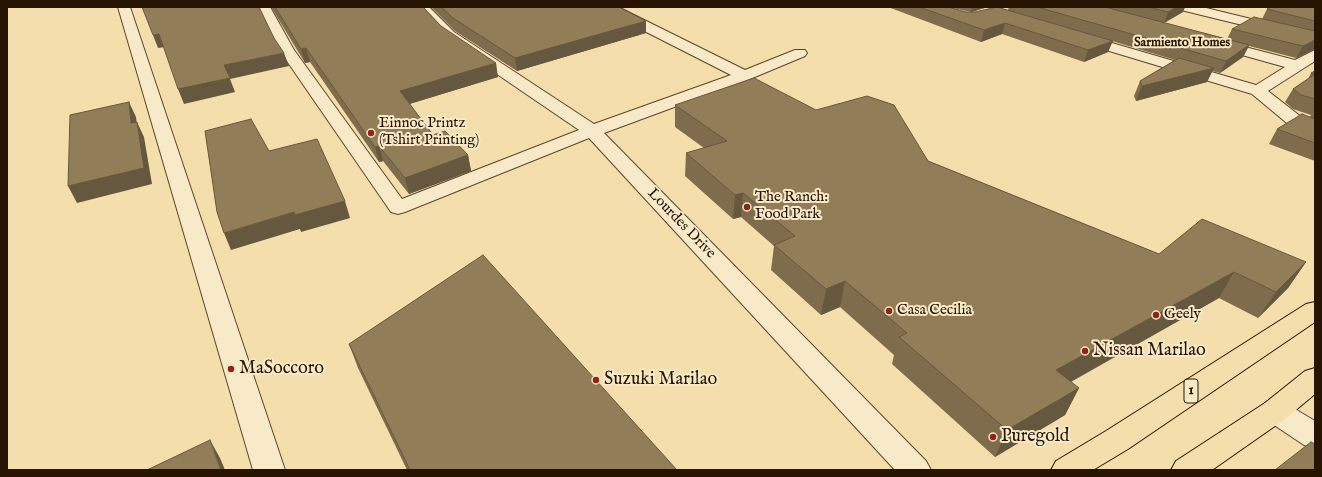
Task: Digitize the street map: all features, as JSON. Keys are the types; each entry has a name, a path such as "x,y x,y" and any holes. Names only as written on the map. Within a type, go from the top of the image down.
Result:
{"highway":[{"name":"1","path":"1067,470 1117,440 1315,310"},
{"path":"1187,470 1275,411 1315,378"}],"street":[{"path":"124,7 269,470"},
{"path":"264,7 287,51 398,208 592,131 744,76 800,53"},
{"name":"Lourdes Drive","path":"422,7 449,35 592,131 915,470"},
{"path":"608,7 744,76"},
{"path":"1186,7 1285,32"},
{"path":"1069,34 1258,91 1294,120 1315,131"},
{"path":"1205,40 1296,65"},
{"path":"1258,91 1315,54"},
{"path":"1275,411 1315,436"}],"building":[{"path":"142,7 259,7 274,38 284,53 224,65 230,78 178,89 159,34 153,35"},
{"path":"275,7 423,7 441,26 496,63 400,91 433,135 445,131 468,155 405,178 379,146 375,147 306,48 301,49"},
{"path":"441,7 619,7 646,21 515,58 453,18"},
{"path":"919,7 948,7 966,12 975,12 997,7 1113,41 1088,50 1005,23 984,30"},
{"path":"1037,7 1105,7 1249,45 1226,61"},
{"path":"1148,7 1177,7 1168,12"},
{"path":"1271,7 1315,7 1315,21 1267,9"},
{"path":"1254,17 1315,31 1315,40 1303,46 1232,29"},
{"path":"1179,58 1214,68 1142,86 1140,81"},
{"path":"1315,74 1315,99 1301,95 1293,89"},
{"path":"754,78 816,110 867,96 894,105 928,161 1159,254 1202,219 1306,262 1276,292 1234,272 1056,370 1079,388 1007,430 899,337 907,333 845,281 826,289 774,245 795,236 743,193 735,195 686,153 727,141 675,105"},
{"path":"129,102 131,123 137,122 144,168 68,186 70,115"},
{"path":"1302,114 1315,119 1315,143 1277,129"},
{"path":"251,119 269,151 317,139 345,201 295,215 294,212 224,233 217,212 205,131"},
{"path":"483,255 677,470 410,470 349,344"},
{"path":"210,440 221,470 147,470"},
{"path":"1311,442 1315,444 1315,470 1275,470"}],"place":[{"name":"Einnoc Printz (Tshirt Printing)","path":"371,133"},
{"name":"The Ranch: Food Park","path":"747,207"},
{"name":"Casa Cecilia","path":"889,311"},
{"name":"Geely","path":"1156,315"},
{"name":"Nissan Marilao","path":"1085,351"},
{"name":"MaSoccoro","path":"231,369"},
{"name":"Suzuki Marilao","path":"596,380"},
{"name":"Puregold","path":"993,437"}],"district":[{"name":"Sarmiento Homes","path":"1182,43"}]}
